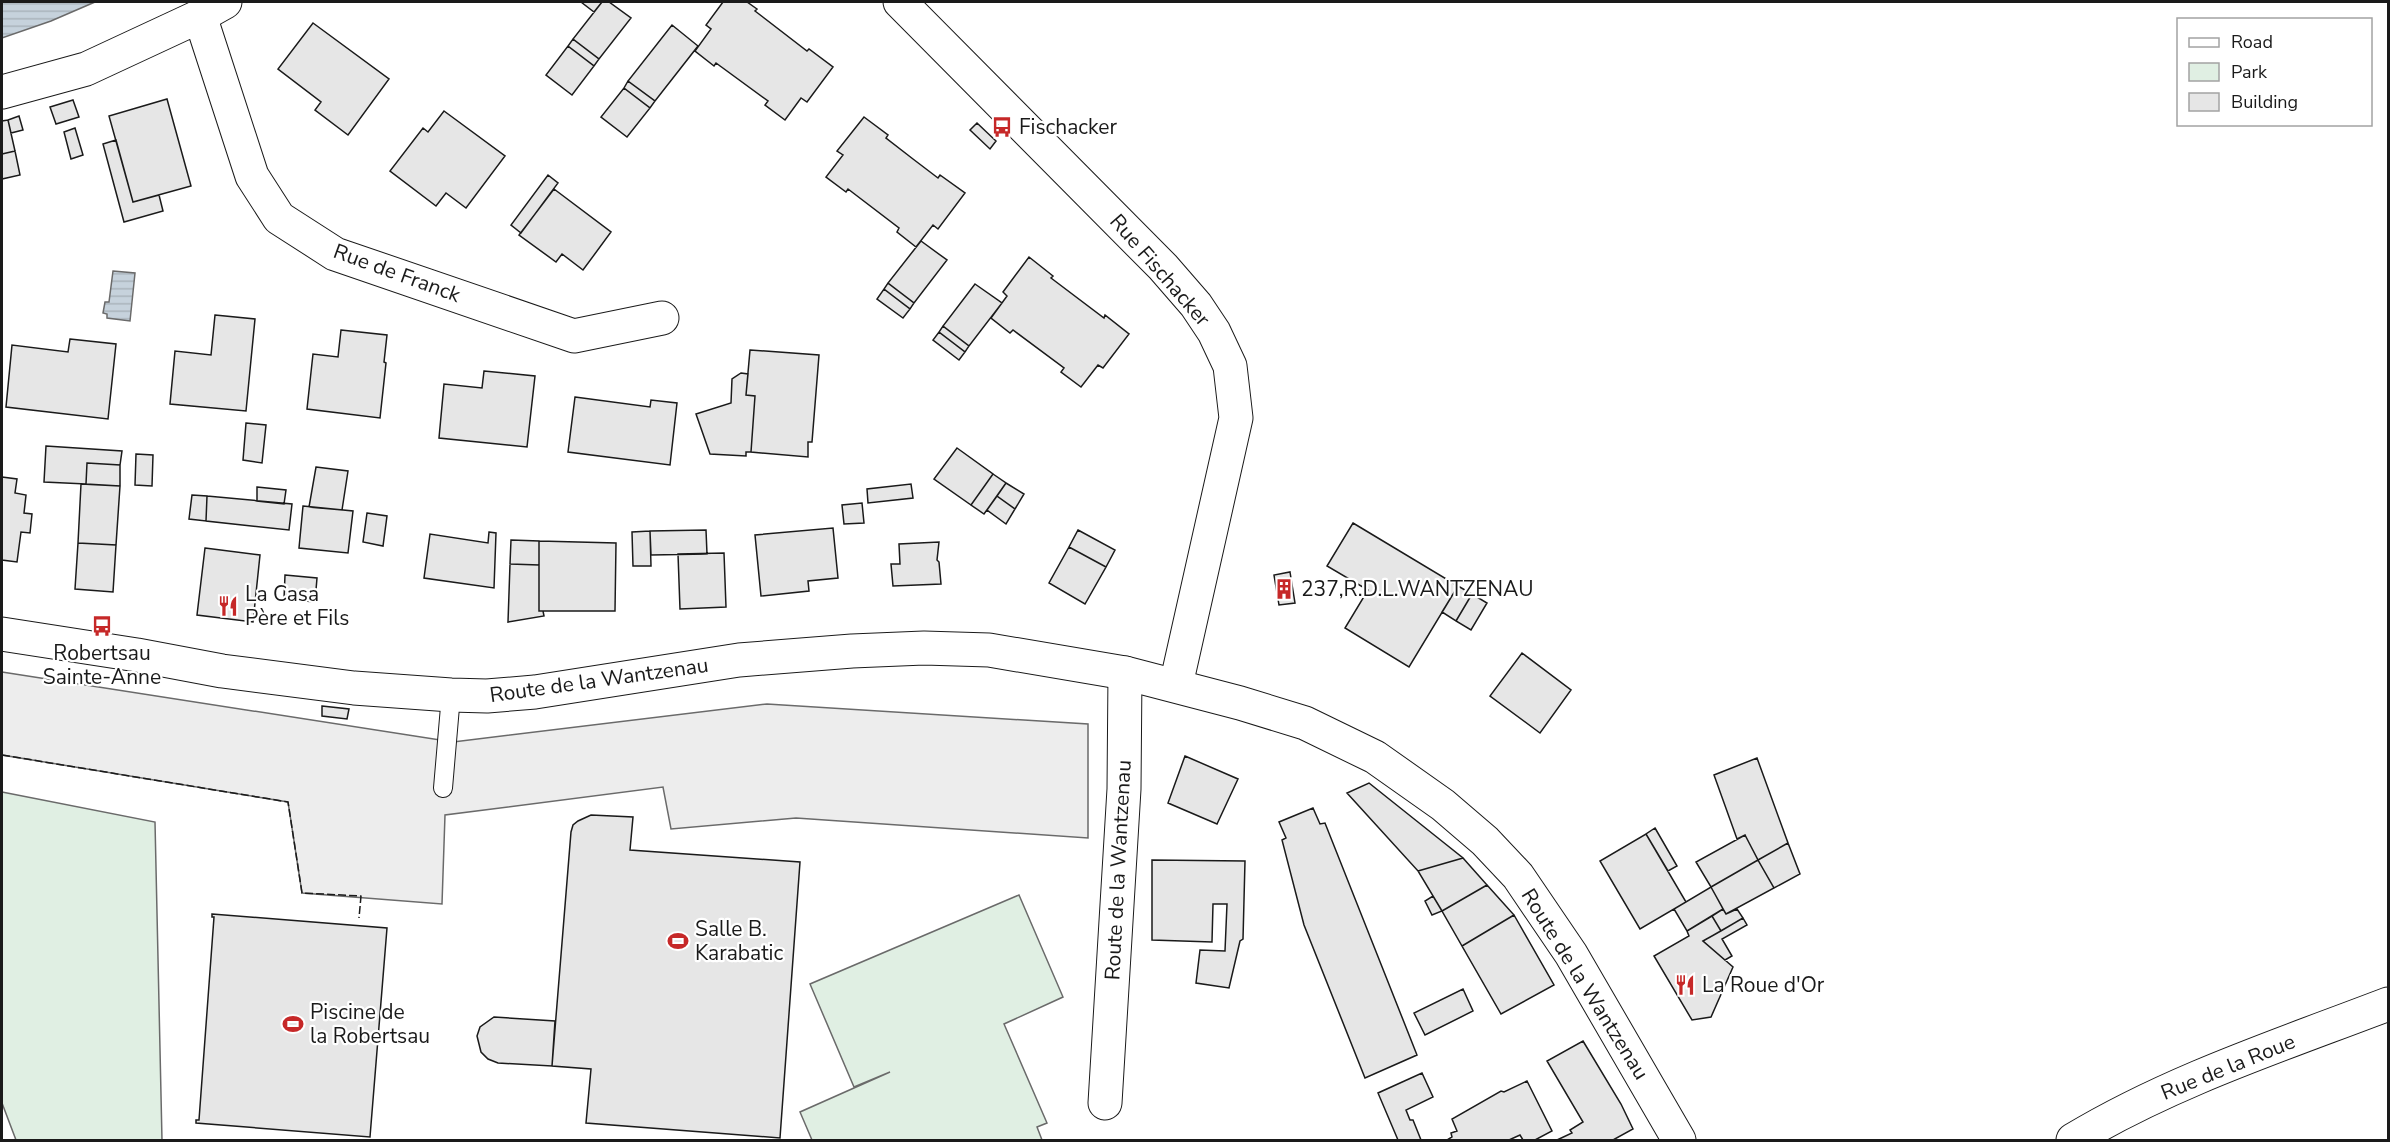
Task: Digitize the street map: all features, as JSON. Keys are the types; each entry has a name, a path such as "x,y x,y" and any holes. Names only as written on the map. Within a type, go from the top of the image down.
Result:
{"street":[{"name":"Rue Fischacker","path":"900,2 1163,267 1196,305 1214,332 1230,366 1236,418 1176,685"},
{"path":"2,92 86,69 213,9"},
{"name":"Rue de Franck","path":"213,9 252,176 279,218 335,254 574,336 662,318"},
{"name":"Route de la Wantzenau","path":"2,634 222,671 354,688 487,696 535,692 739,660 924,648 989,650 1125,673 1176,685 1305,723 1375,757 1443,805 1485,841 1518,876 1554,928 1679,1140"},
{"name":"Route de la Wantzenau","path":"1105,1103 1124,789 1125,673"},
{"name":"Rue de la Roue","path":"2073,1140 2138,1104 2191,1080 2388,1004"}],"lane":[{"path":"443,788 451,695"}],"green space":[{"path":"2,792 155,822 162,1140 16,1140 2,1103"},
{"path":"1019,895 1063,997 1004,1024 1047,1123 1037,1127 1042,1140 812,1140 800,1112 890,1072 854,1087 810,984"}],"shaded area":[{"path":"2,2 95,2 51,21 2,38"},
{"path":"113,271 135,273 130,321 107,318 107,314 103,313 105,302 109,302"},
{"path":"2,672 453,742 767,704 1088,724 1088,838 796,818 671,829 663,787 445,815 442,904 302,893 288,802 2,755"}],"building":[{"path":"581,2 602,2 594,12"},
{"path":"602,2 609,2 631,18 599,59 573,39"},
{"path":"723,2 747,2 757,9 755,11 807,51 809,49 833,67 807,102 801,98 785,120 765,105 768,101 716,63 714,66 695,51 711,29 706,25"},
{"path":"313,23 389,79 348,135 315,110 321,102 278,69"},
{"path":"672,25 698,46 655,101 628,81"},
{"path":"573,39 599,59 594,66 568,46"},
{"path":"568,46 594,66 572,95 546,75"},
{"path":"628,81 655,101 650,108 624,88"},
{"path":"624,88 650,108 627,137 601,117"},
{"path":"167,99 191,186 133,202 109,116"},
{"path":"73,100 79,117 56,124 50,107"},
{"path":"444,111 505,156 466,208 446,193 436,206 390,171 423,128 428,132"},
{"path":"19,116 23,130 11,133 8,120"},
{"path":"864,117 888,135 886,138 938,178 940,175 965,193 938,229 933,225 916,247 897,232 899,228 848,189 846,192 826,177 843,155 837,151"},
{"path":"8,120 15,151 2,154 2,121"},
{"path":"977,123 996,141 990,149 970,130"},
{"path":"75,128 83,155 71,159 64,132"},
{"path":"116,140 133,202 159,195 163,211 124,222 103,144"},
{"path":"15,151 20,175 2,179 2,154"},
{"path":"548,175 558,183 521,233 511,225"},
{"path":"554,189 611,232 583,270 562,254 556,262 519,235"},
{"path":"921,241 947,260 914,303 888,283"},
{"path":"1029,257 1053,276 1051,278 1129,334 1103,368 1098,365 1081,387 1061,372 1064,368 1013,330 1010,333 991,318 1007,296 1003,292"},
{"path":"888,283 914,303 910,309 884,289"},
{"path":"975,284 1002,303 969,346 943,326"},
{"path":"884,289 910,309 903,318 877,299"},
{"path":"215,315 255,319 246,411 170,404 175,351 211,355"},
{"path":"943,326 969,346 965,352 939,332"},
{"path":"341,330 387,335 380,418 307,409 313,354 338,357"},
{"path":"939,332 965,352 959,360 933,340"},
{"path":"70,339 116,344 108,419 6,407 12,345 68,352"},
{"path":"750,350 819,355 812,442 808,442 808,457 751,452 755,396 746,395"},
{"path":"484,371 535,376 527,447 439,438 444,384 482,388"},
{"path":"741,373 748,374 746,395 755,396 751,452 746,452 746,456 710,454 696,414 731,403 732,379"},
{"path":"575,397 650,407 651,400 677,403 670,465 568,452"},
{"path":"246,423 266,425 262,463 243,460"},
{"path":"46,446 122,451 120,465 87,463 86,484 44,482"},
{"path":"957,448 993,474 971,505 934,479"},
{"path":"136,454 153,455 152,486 135,485"},
{"path":"87,463 120,465 120,486 86,484"},
{"path":"316,467 348,471 342,510 309,507"},
{"path":"993,474 1006,483 984,514 971,505"},
{"path":"2,477 17,479 15,493 26,495 24,513 32,514 30,533 21,532 17,562 2,560"},
{"path":"1006,483 1024,494 1015,509 997,496"},
{"path":"81,484 120,486 116,545 78,543"},
{"path":"911,484 913,498 868,503 867,489"},
{"path":"257,487 286,490 284,504 257,501"},
{"path":"192,495 207,496 206,521 189,519"},
{"path":"207,496 292,504 289,530 206,521"},
{"path":"997,496 1015,509 1006,524 987,510"},
{"path":"862,503 864,523 844,524 842,505"},
{"path":"303,506 353,511 348,553 299,548"},
{"path":"367,513 387,516 383,546 363,542"},
{"path":"1353,523 1458,586 1409,667 1345,628 1368,590 1327,566"},
{"path":"833,528 838,578 808,581 809,591 761,596 755,535"},
{"path":"706,530 707,554 651,555 650,531"},
{"path":"1078,530 1115,550 1106,567 1069,547"},
{"path":"650,531 651,566 633,566 632,532"},
{"path":"489,532 496,533 494,588 424,578 430,534 488,543"},
{"path":"511,540 539,541 539,565 510,564"},
{"path":"539,541 616,543 615,611 539,611"},
{"path":"939,542 937,560 941,584 893,586 891,564 900,564 899,544"},
{"path":"78,543 116,545 113,592 75,589"},
{"path":"1069,547 1106,567 1085,604 1049,583"},
{"path":"205,548 260,555 253,622 197,615"},
{"path":"724,553 726,607 680,609 678,554"},
{"path":"510,564 539,565 539,611 543,611 544,616 508,622"},
{"name":"237,R.D.L.WANTZENAU","path":"1290,572 1295,603 1279,605 1274,575"},
{"path":"285,575 317,578 315,602 284,599"},
{"path":"1458,586 1472,594 1456,621 1442,612"},
{"path":"1472,594 1487,603 1471,630 1456,621"},
{"path":"1522,653 1571,690 1540,733 1490,696"},
{"path":"322,706 349,709 347,719 322,716"},
{"path":"1185,756 1238,779 1217,824 1168,803"},
{"path":"1757,758 1788,843 1758,860 1745,835 1737,839 1714,775"},
{"path":"1369,783 1463,858 1418,871 1347,793"},
{"path":"1313,808 1320,824 1325,823 1417,1055 1365,1078 1304,925 1282,840 1286,838 1279,822"},
{"name":"Salle B. Karabatic","path":"591,815 633,817 630,850 800,862 780,1138 586,1123 591,1069 552,1066 571,832 573,825"},
{"path":"1655,828 1677,866 1668,871 1646,834"},
{"path":"1646,834 1686,902 1640,929 1600,861"},
{"path":"1745,835 1758,860 1711,887 1696,862"},
{"path":"1788,843 1800,874 1774,888 1758,860"},
{"path":"1463,858 1487,885 1442,911 1418,871"},
{"path":"1152,860 1245,861 1243,939 1240,941 1229,988 1196,983 1200,950 1225,951 1227,904 1213,904 1212,942 1152,940"},
{"path":"1758,860 1774,888 1726,914 1711,887"},
{"path":"1487,885 1514,915 1462,946 1442,911"},
{"path":"1711,887 1723,909 1687,931 1674,909"},
{"path":"1433,896 1442,911 1432,915 1425,901"},
{"path":"1723,909 1726,914 1737,909 1743,918 1721,931 1712,916"},
{"name":"Piscine de la Robertsau","path":"212,914 387,928 370,1137 196,1123 196,1120 199,1120 214,917"},
{"path":"1514,915 1554,985 1501,1014 1462,946"},
{"path":"1712,916 1721,931 1703,941 1733,967 1711,1017 1692,1020 1654,956 1689,936 1687,931"},
{"path":"1743,918 1747,925 1722,939 1732,956 1725,960 1703,941"},
{"path":"1463,989 1473,1011 1425,1035 1414,1013"},
{"path":"494,1017 555,1021 552,1066 498,1063 488,1059 481,1052 477,1036 480,1027"},
{"path":"1583,1041 1621,1104 1633,1129 1613,1140 1557,1140 1572,1133 1570,1130 1583,1122 1547,1061"},
{"path":"1422,1073 1433,1097 1406,1110 1421,1140 1398,1140 1378,1093"},
{"path":"1527,1081 1552,1131 1535,1140 1523,1140 1520,1135 1509,1140 1447,1140 1452,1137 1451,1133 1457,1131 1452,1119 1501,1091 1504,1092"}],"fence":[{"path":"2,755 288,802 302,893 361,896 359,918"}],"place":[{"name":"Fischacker","path":"1002,127"},
{"name":"237,R.D.L.WANTZENAU","path":"1284,589"},
{"name":"La Casa Père et Fils","path":"228,606"},
{"name":"Robertsau Sainte-Anne","path":"102,626"},
{"name":"Salle B. Karabatic","path":"678,941"},
{"name":"La Roue d'Or","path":"1685,985"},
{"name":"Piscine de la Robertsau","path":"293,1024"}]}
